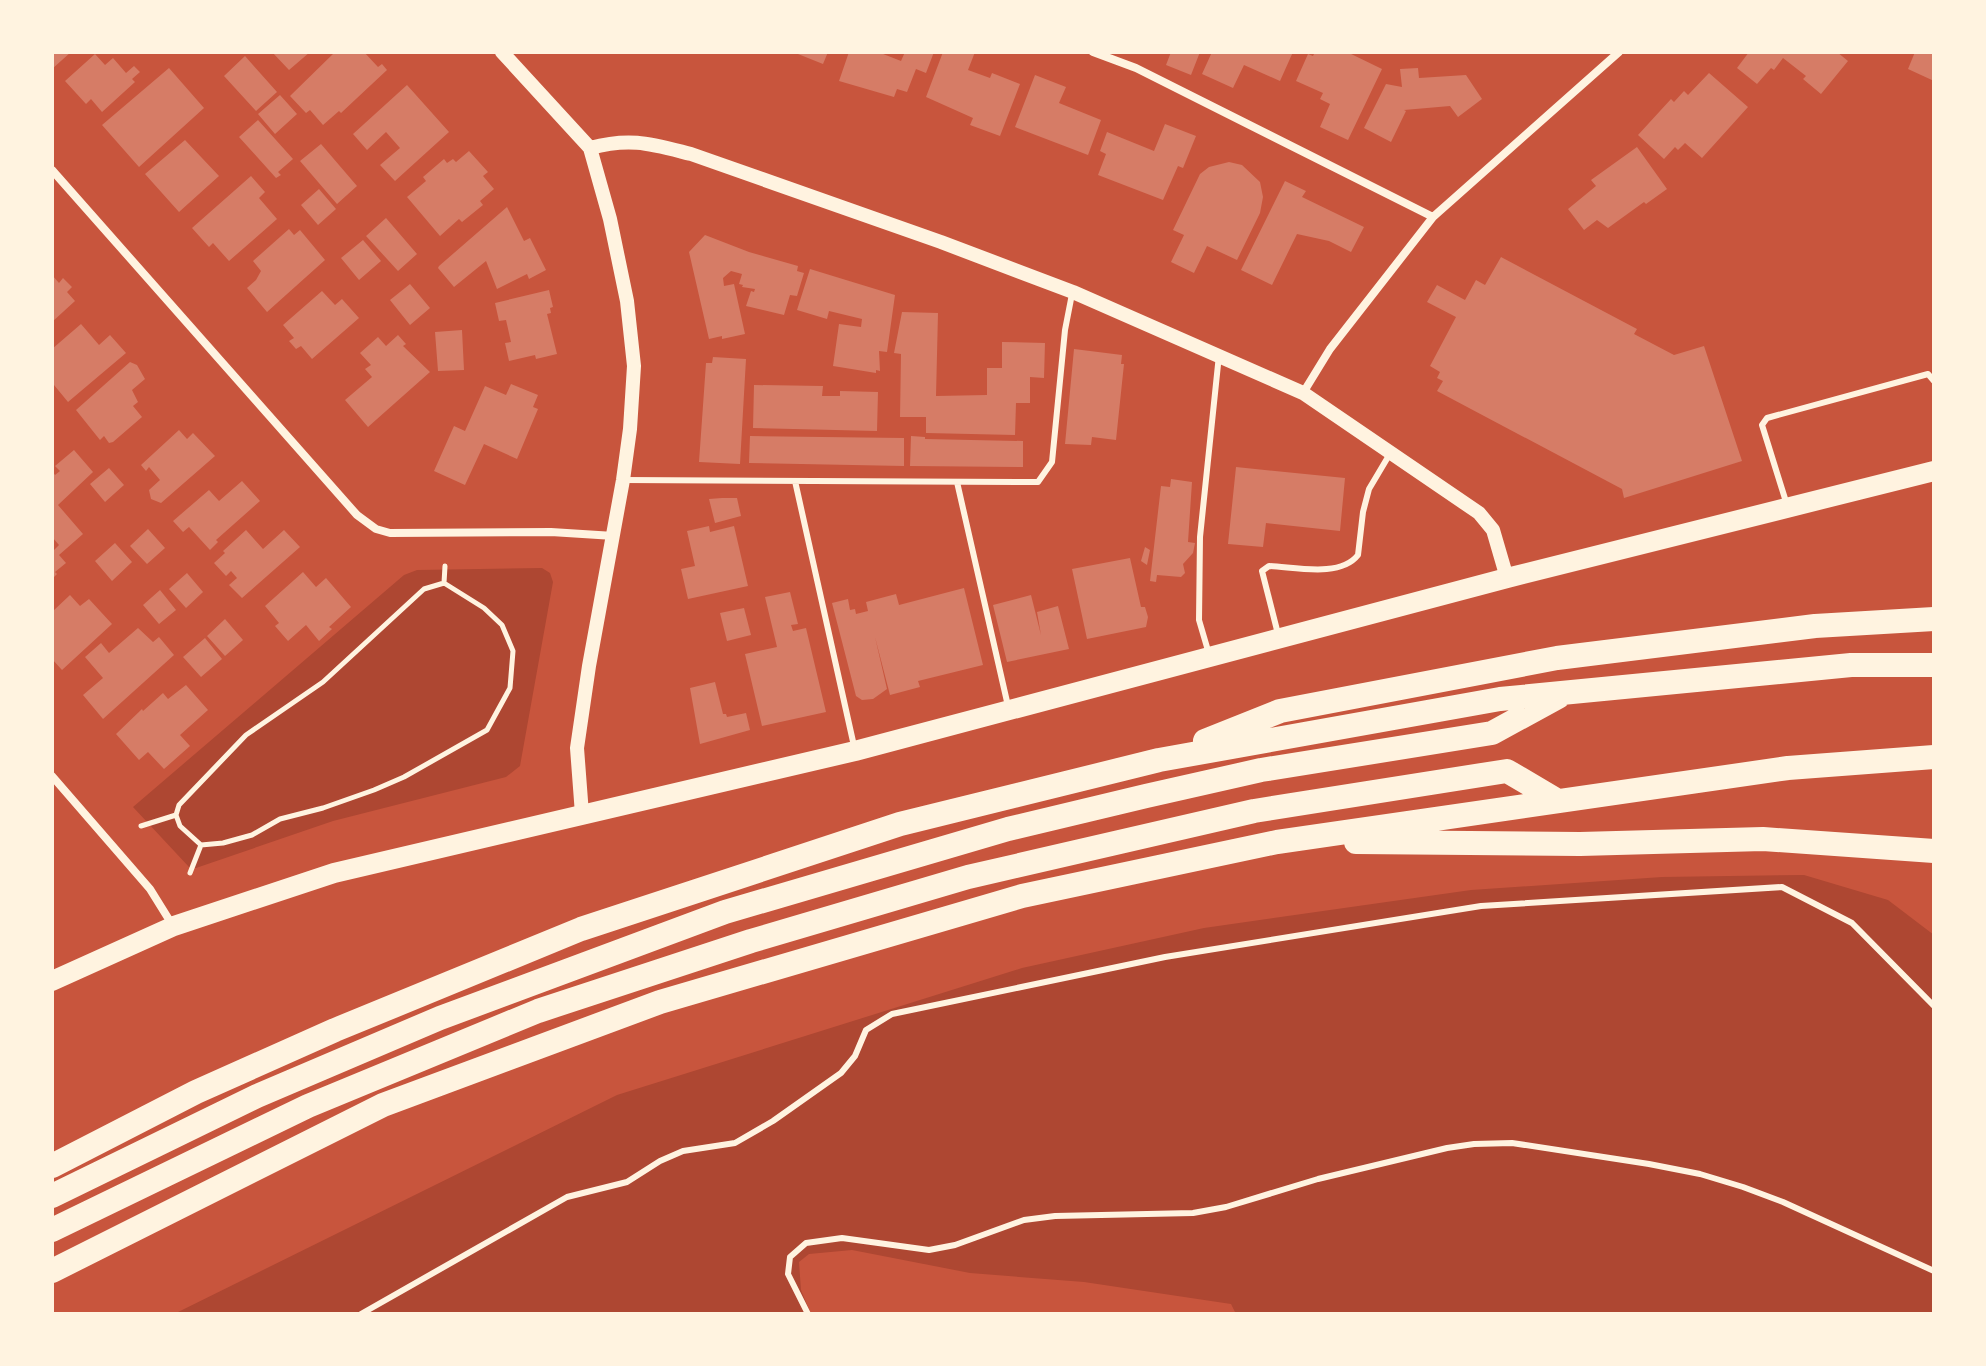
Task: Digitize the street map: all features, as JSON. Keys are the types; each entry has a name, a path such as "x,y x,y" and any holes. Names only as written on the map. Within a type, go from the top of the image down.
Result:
{"highway":[{"path":"1159,760 1280,711 1557,658 1815,626 1934,619"},
{"path":"52,1166 196,1092 335,1030 581,929 900,824 1159,760 1500,699 1851,665 1934,665"},
{"path":"52,1196 257,1096 440,1018 725,912 1008,829 1146,796 1261,770 1492,733 1567,691"},
{"path":"52,1271 383,1105 660,1002 1022,896 1277,842 1788,768 1934,757"},
{"path":"52,1230 308,1106 538,1011 751,941 968,877 1254,811 1507,771 1558,801"},
{"path":"1277,842 1580,844 1763,839 1934,851"}],"main road":[{"path":"52,981 174,926 334,873 855,751 1507,578 1934,471"}],"street":[{"path":"502,52 590,148 610,219 627,301 634,366 630,429 615,536 589,666 577,748 582,814"},
{"path":"1093,52 1136,68 1433,217"},
{"path":"1303,393 1330,349 1433,217 1619,52"},
{"path":"590,148 617,141 654,144 691,154 1073,292 1303,393 1479,513 1493,530 1507,578"},
{"path":"52,170 357,515 376,529 390,533 551,532 615,536"},
{"path":"52,776 150,889 174,926"}],"lane":[{"path":"623,480 1038,482 1052,462 1065,330 1073,292"},
{"path":"1210,657 1199,620 1200,537 1219,355"},
{"path":"1788,509 1762,425 1767,418 1928,374 1934,381"},
{"path":"1279,638 1262,571 1269,566 1333,568 1354,561 1358,555 1369,489 1391,452"},
{"path":"795,481 855,751"},
{"path":"957,482 1009,710"},
{"path":"361,1314 567,1197 627,1182 683,1151 735,1143 773,1121 841,1073 855,1056 866,1030 892,1014 1165,957 1481,906 1782,887 1852,923 1934,1006"},
{"path":"808,1314 788,1274 790,1257 806,1243 842,1238 929,1250 955,1245 1024,1220 1055,1216 1193,1213 1254,1201 1318,1179 1474,1144 1512,1143 1544,1147 1700,1174 1783,1202 1934,1271"}],"path":[{"path":"444,583 445,566"},
{"path":"444,583 484,608 502,625 513,651 510,688 487,730 404,777 323,808 280,819 252,835 209,846 201,845 180,826 176,815 179,805 246,735 323,682 424,589 444,583"},
{"path":"141,826 176,815"},
{"path":"190,873 201,845"}],"shaded area":[{"path":"542,568 550,573 553,582 520,766 506,777 333,821 196,868 189,867 133,807 404,575 417,570"},
{"path":"1804,875 1888,900 1934,935 1934,1314 1236,1314 1231,1304 1084,1282 970,1273 852,1250 809,1254 799,1262 801,1290 811,1314 174,1314 617,1095 1022,968 1204,928 1471,890 1662,877"}],"building":[{"path":"52,52 71,52 52,69"},
{"path":"272,52 310,52 289,70"},
{"path":"335,52 364,52 378,67 382,64 387,70 341,113 339,111 323,125 310,110 306,113 290,96"},
{"path":"793,52 828,52 823,64"},
{"path":"849,52 878,52 901,61 905,52 934,52 926,73 916,69 907,92 897,89 894,97 839,81"},
{"path":"943,52 975,52 968,70 990,78 992,73 1020,84 1000,136 970,125 973,118 926,97"},
{"path":"1171,52 1200,52 1191,75 1166,65"},
{"path":"1212,52 1293,52 1280,81 1244,65 1233,88 1202,74"},
{"path":"1315,52 1347,52 1382,69 1348,140 1320,127 1330,104 1320,99 1323,93 1296,81 1308,54 1313,56"},
{"path":"1749,52 1837,52 1848,61 1821,94 1803,79 1806,76 1783,58 1757,84 1737,68"},
{"path":"1915,52 1934,52 1934,81 1908,69"},
{"path":"95,54 105,65 113,58 126,73 134,66 140,72 132,79 135,82 102,112 91,99 86,104 65,81"},
{"path":"245,56 277,92 256,111 224,76"},
{"path":"169,68 204,108 139,167 102,125"},
{"path":"1418,68 1419,78 1466,75 1482,99 1458,117 1450,106 1404,110 1391,142 1364,128 1386,84 1402,87 1400,69"},
{"path":"1709,73 1748,107 1702,158 1685,143 1678,150 1675,147 1664,159 1638,135 1671,99 1674,102 1684,91 1688,95"},
{"path":"1035,75 1066,87 1059,103 1101,120 1088,155 1015,127"},
{"path":"407,85 449,132 395,181 380,165 400,148 386,132 367,150 353,134"},
{"path":"280,95 297,114 275,134 258,114"},
{"path":"258,120 293,159 278,172 281,175 276,178 239,137"},
{"path":"1165,124 1196,136 1183,168 1178,166 1163,200 1098,175 1106,154 1100,151 1107,132 1154,151"},
{"path":"185,140 219,176 179,212 145,174"},
{"path":"321,144 357,186 337,204 300,161"},
{"path":"1637,147 1667,189 1608,228 1597,220 1584,230 1568,209 1596,186 1591,180"},
{"path":"469,151 488,172 483,176 494,189 480,201 483,205 462,222 459,219 440,236 407,197 426,181 423,177 444,159 447,163 453,159 456,162"},
{"path":"1229,162 1242,165 1260,182 1263,197 1260,213 1237,260 1207,246 1194,273 1171,262 1184,235 1173,230 1200,174 1209,167"},
{"path":"251,176 265,192 259,198 277,219 229,261 213,243 209,247 192,228"},
{"path":"1285,181 1306,191 1302,197 1364,227 1351,252 1329,241 1297,234 1272,285 1241,270"},
{"path":"319,189 336,209 318,225 301,205"},
{"path":"507,207 524,241 530,238 546,270 529,279 527,274 497,289 486,261 454,287 439,266"},
{"path":"386,218 417,254 398,271 366,236"},
{"path":"289,229 294,235 300,230 325,260 267,312 247,288 261,271 253,261"},
{"path":"705,235 798,266 797,271 804,273 797,296 790,295 784,315 746,306 751,291 755,289 742,287 739,284 742,274 731,271 723,278 724,286 734,284 745,334 709,339 689,252"},
{"path":"363,240 381,261 359,280 341,258"},
{"path":"1501,257 1637,329 1634,334 1674,355 1704,346 1742,461 1624,498 1622,489 1437,391 1443,381 1437,378 1440,372 1430,366 1456,317 1427,302 1437,285 1465,300 1476,280 1485,285"},
{"path":"810,269 895,295 887,352 879,351 880,371 876,370 876,373 833,366 839,324 861,327 862,319 829,311 827,319 797,310"},
{"path":"52,275 59,283 63,278 72,287 67,292 75,301 52,322"},
{"path":"410,284 430,308 410,325 390,300"},
{"path":"549,290 553,307 547,314 557,354 509,361 505,343 511,342 506,320 499,321 495,303"},
{"path":"322,291 335,305 342,299 359,318 312,359 301,346 296,349 289,341 294,338 283,325"},
{"path":"902,312 938,313 936,396 987,395 987,368 1002,368 1002,342 1045,343 1044,378 1030,377 1030,403 1016,403 1015,435 926,433 926,417 900,417 901,354 894,353"},
{"path":"81,324 99,345 110,335 126,353 68,402 52,386 52,349"},
{"path":"462,330 464,370 438,371 435,332"},
{"path":"398,335 406,344 403,346 430,372 368,427 345,400 372,377 365,369 371,365 360,353 378,337 386,346"},
{"path":"1074,349 1122,355 1121,364 1124,364 1116,440 1092,437 1091,445 1065,444"},
{"path":"713,357 746,359 740,464 699,462 706,363 712,363"},
{"path":"130,362 137,365 145,379 132,390 138,402 133,406 142,417 109,443 104,436 100,440 76,410"},
{"path":"511,384 538,395 533,407 538,409 517,459 484,444 465,485 434,471 454,426 465,431 485,386 506,395"},
{"path":"754,385 823,386 822,396 840,396 840,391 878,392 877,431 753,428"},
{"path":"179,430 187,439 193,433 215,456 161,503 151,499 149,490 160,480 149,467 146,471 141,465"},
{"path":"750,436 904,438 904,466 749,463"},
{"path":"911,436 1023,441 1023,467 910,466"},
{"path":"74,450 93,472 58,505 83,534 59,555 66,563 52,579 52,552 59,545 52,537 52,471 55,475 60,471 55,466"},
{"path":"1236,467 1345,478 1340,531 1266,523 1263,547 1228,544"},
{"path":"109,468 124,485 105,502 90,484"},
{"path":"1171,479 1192,482 1188,542 1195,543 1193,553 1183,564 1185,573 1181,577 1157,575 1156,582 1150,581 1161,486 1170,487"},
{"path":"242,481 260,501 216,540 218,542 210,550 189,527 183,532 173,521 209,490 219,501"},
{"path":"737,498 741,516 715,523 709,499"},
{"path":"709,526 710,532 734,526 748,586 688,599 681,569 695,566 687,531"},
{"path":"148,529 165,548 147,564 130,546"},
{"path":"246,530 263,549 284,530 300,547 242,598 229,585 237,578 231,571 226,576 214,563"},
{"path":"115,543 132,562 112,581 95,561"},
{"path":"1145,547 1150,550 1147,565 1141,561"},
{"path":"1130,558 1141,607 1145,607 1148,617 1146,627 1087,639 1072,569"},
{"path":"303,572 316,587 326,578 351,607 319,641 306,625 288,641 275,626 279,623 265,606"},
{"path":"187,573 203,592 186,608 169,589"},
{"path":"964,588 983,665 918,681 920,687 890,695 875,637 887,689 873,699 862,700 856,696 832,603 848,599 850,610 855,609 856,614 868,611 866,602 896,594 899,605"},
{"path":"160,590 176,610 159,624 143,605"},
{"path":"790,592 798,624 791,625 793,631 806,628 826,712 762,726 745,654 777,647 765,597"},
{"path":"70,595 80,606 89,599 112,624 62,670 52,659 52,612"},
{"path":"1031,595 1041,635 1037,612 1058,606 1069,649 1007,662 993,605"},
{"path":"744,608 751,635 727,641 720,613"},
{"path":"225,619 243,640 225,656 207,636"},
{"path":"138,628 153,642 159,637 174,655 103,719 83,695 103,678 85,657 101,643 109,653"},
{"path":"205,638 222,659 201,677 183,657"},
{"path":"715,682 723,714 727,717 746,713 750,730 700,744 690,688"},
{"path":"186,685 208,710 180,735 190,746 164,769 148,752 139,760 116,734 163,693 168,699"}]}
